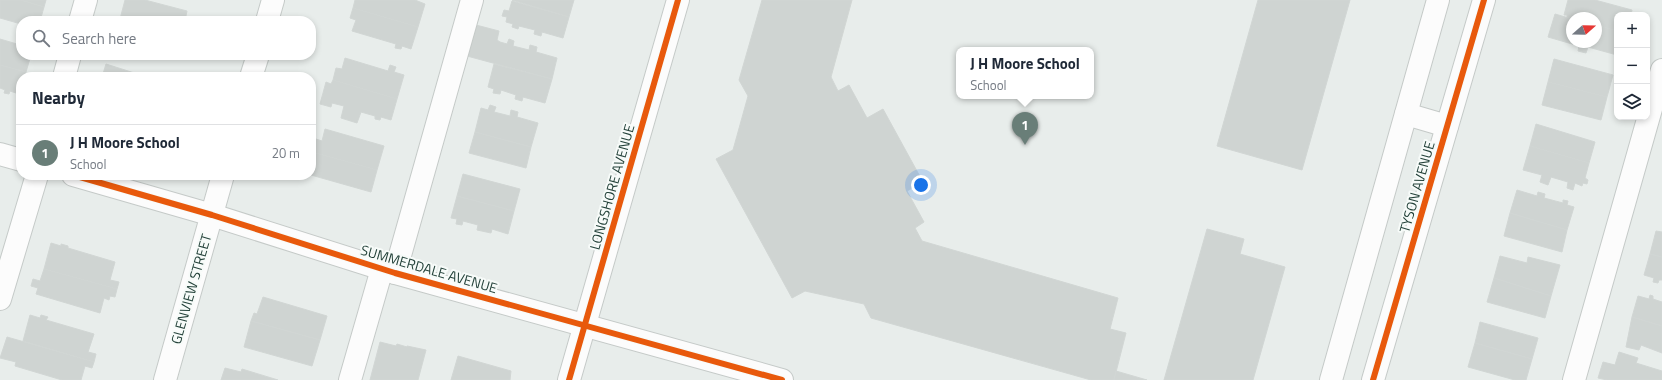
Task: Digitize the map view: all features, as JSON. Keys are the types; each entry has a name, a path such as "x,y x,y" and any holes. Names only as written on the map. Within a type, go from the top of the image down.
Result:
{"street":[{"path":"81,16 86,0"},
{"path":"268,16 273,0"},
{"path":"350,380 388,271 472,0"},
{"name":"LONGSHORE AVENUE","path":"569,380 678,0"},
{"path":"1331,380 1438,0"},
{"name":"TYSON AVENUE","path":"1373,380 1484,0"},
{"path":"65,72 69,60"},
{"path":"253,72 256,60"},
{"path":"1574,380 1662,70"},
{"path":"1406,114 1447,126"},
{"path":"0,154 16,159"},
{"path":"0,299 35,180"},
{"name":"SUMMERDALE AVENUE","path":"90,180 212,215 388,271 778,379"},
{"name":"GLENVIEW STREET","path":"165,380 222,180"}],"building":[{"path":"0,0 21,0 44,7 41,16 16,16 16,23 0,18"},
{"path":"21,0 46,0 44,7"},
{"path":"125,0 145,0 187,11 186,16 121,16"},
{"path":"355,0 415,0 425,4 418,27 353,8"},
{"path":"512,0 574,0 569,17"},
{"path":"762,0 852,0 831,77 838,91 849,85 867,118 883,109 923,182 907,191 924,222 915,228 922,241 1118,298 1110,329 1126,333 1114,380 1091,380 871,318 864,304 805,291 792,298 716,159 733,150 748,96 739,80"},
{"path":"1258,0 1350,0 1302,170 1217,146"},
{"path":"1568,0 1595,0 1632,10 1632,12 1614,12 1614,30 1602,27 1602,12 1566,12 1566,15 1564,15"},
{"path":"512,1 569,17 563,38 542,32 541,36 534,34 535,30 519,26 518,29 512,27 513,24 506,22 507,17 502,16 504,10 509,11"},
{"path":"353,8 418,27 411,49 402,46 401,49 395,48 396,44 352,31 356,20 350,18"},
{"path":"1555,14 1566,17 1566,42 1548,37"},
{"path":"476,25 499,31 497,40 500,42 507,44 509,39 514,41 513,46 529,50 530,45 537,47 536,52 557,58 552,79 467,56"},
{"path":"1602,27 1614,30 1614,54 1592,48 1602,48"},
{"path":"0,39 16,44 16,60 30,60 26,72 0,65"},
{"path":"1579,48 1588,48 1586,53 1578,51"},
{"path":"345,58 388,71 390,65 396,67 394,72 404,75 397,99 333,80 336,68 342,69"},
{"path":"1554,59 1613,75 1607,97 1548,82"},
{"path":"106,64 131,72 104,72"},
{"path":"494,64 552,79 545,103 523,97 522,101 515,99 516,95 501,90 500,94 493,93 494,89 488,87"},
{"path":"0,65 26,72 16,72 16,93 10,91 9,94 4,93 5,90 0,88"},
{"path":"333,80 397,99 391,120 381,117 380,120 375,119 375,116 361,112 357,123 341,118 344,106 332,103 331,107 320,104 326,82 331,84"},
{"path":"1548,82 1607,97 1601,120 1542,105"},
{"path":"490,105 496,107 494,112 510,116 511,110 518,112 517,117 538,123 531,147 475,132 481,108 488,110"},
{"path":"1536,124 1595,142 1589,163 1530,146"},
{"path":"325,129 384,146 377,170 316,153 316,139 322,141"},
{"path":"475,132 531,147 526,168 469,153"},
{"path":"1530,146 1589,163 1585,178 1588,180 1587,184 1583,183 1582,186 1575,183 1573,190 1567,188 1568,182 1551,177 1548,185 1540,182 1542,175 1523,170"},
{"path":"316,153 377,170 371,192 316,176"},
{"path":"463,174 520,189 514,211 457,196"},
{"path":"1517,190 1537,196 1538,192 1545,194 1544,198 1563,203 1563,200 1568,201 1567,205 1574,207 1567,230 1510,213"},
{"path":"457,196 514,211 508,234 492,229 491,233 477,230 478,225 463,221 462,225 456,224 457,219 451,218"},
{"path":"1510,213 1567,230 1562,252 1504,236"},
{"path":"1207,229 1244,239 1240,254 1285,267 1253,380 1164,380"},
{"path":"1656,231 1662,232 1662,257 1650,254"},
{"path":"51,243 61,246 61,244 68,246 68,248 115,262 110,280 119,282 117,289 44,269"},
{"path":"1650,254 1662,257 1662,280 1659,280 1658,283 1653,282 1654,278 1644,275"},
{"path":"1500,256 1527,263 1528,257 1560,265 1551,296 1494,278"},
{"path":"44,269 117,289 115,297 110,296 109,300 104,298 100,313 36,294 38,288 31,286 33,279 40,281"},
{"path":"1494,278 1551,296 1545,318 1487,302"},
{"path":"1650,295 1653,296 1653,299 1662,302 1662,326 1632,317 1638,296 1649,299"},
{"path":"263,297 327,316 320,340 251,321 254,313 257,314"},
{"path":"30,315 40,318 41,315 48,317 46,320 94,334 88,352 96,354 94,362 23,341"},
{"path":"1632,317 1662,326 1662,353 1641,345 1639,350 1626,347"},
{"path":"251,321 320,340 312,366 244,347"},
{"path":"1480,322 1538,338 1532,359 1475,343"},
{"path":"7,337 94,362 92,368 85,366 81,380 62,380 15,366 16,362 0,358"},
{"path":"380,342 426,350 418,380 370,380"},
{"path":"1475,343 1532,359 1526,380 1515,380 1468,367"},
{"path":"1619,352 1638,358 1636,363 1662,371 1662,380 1607,380 1598,378 1603,362 1615,365"},
{"path":"458,356 511,371 510,380 451,380"},
{"path":"225,368 241,372 242,369 278,380 221,380"},
{"path":"1116,371 1147,380 1114,380"}],"cycle path":[{"path":"569,380 678,0"},
{"path":"1373,380 1484,0"},
{"path":"90,180 212,215 395,273 782,380"}],"place":[{"name":"J H Moore School","path":"1025,145"}]}
